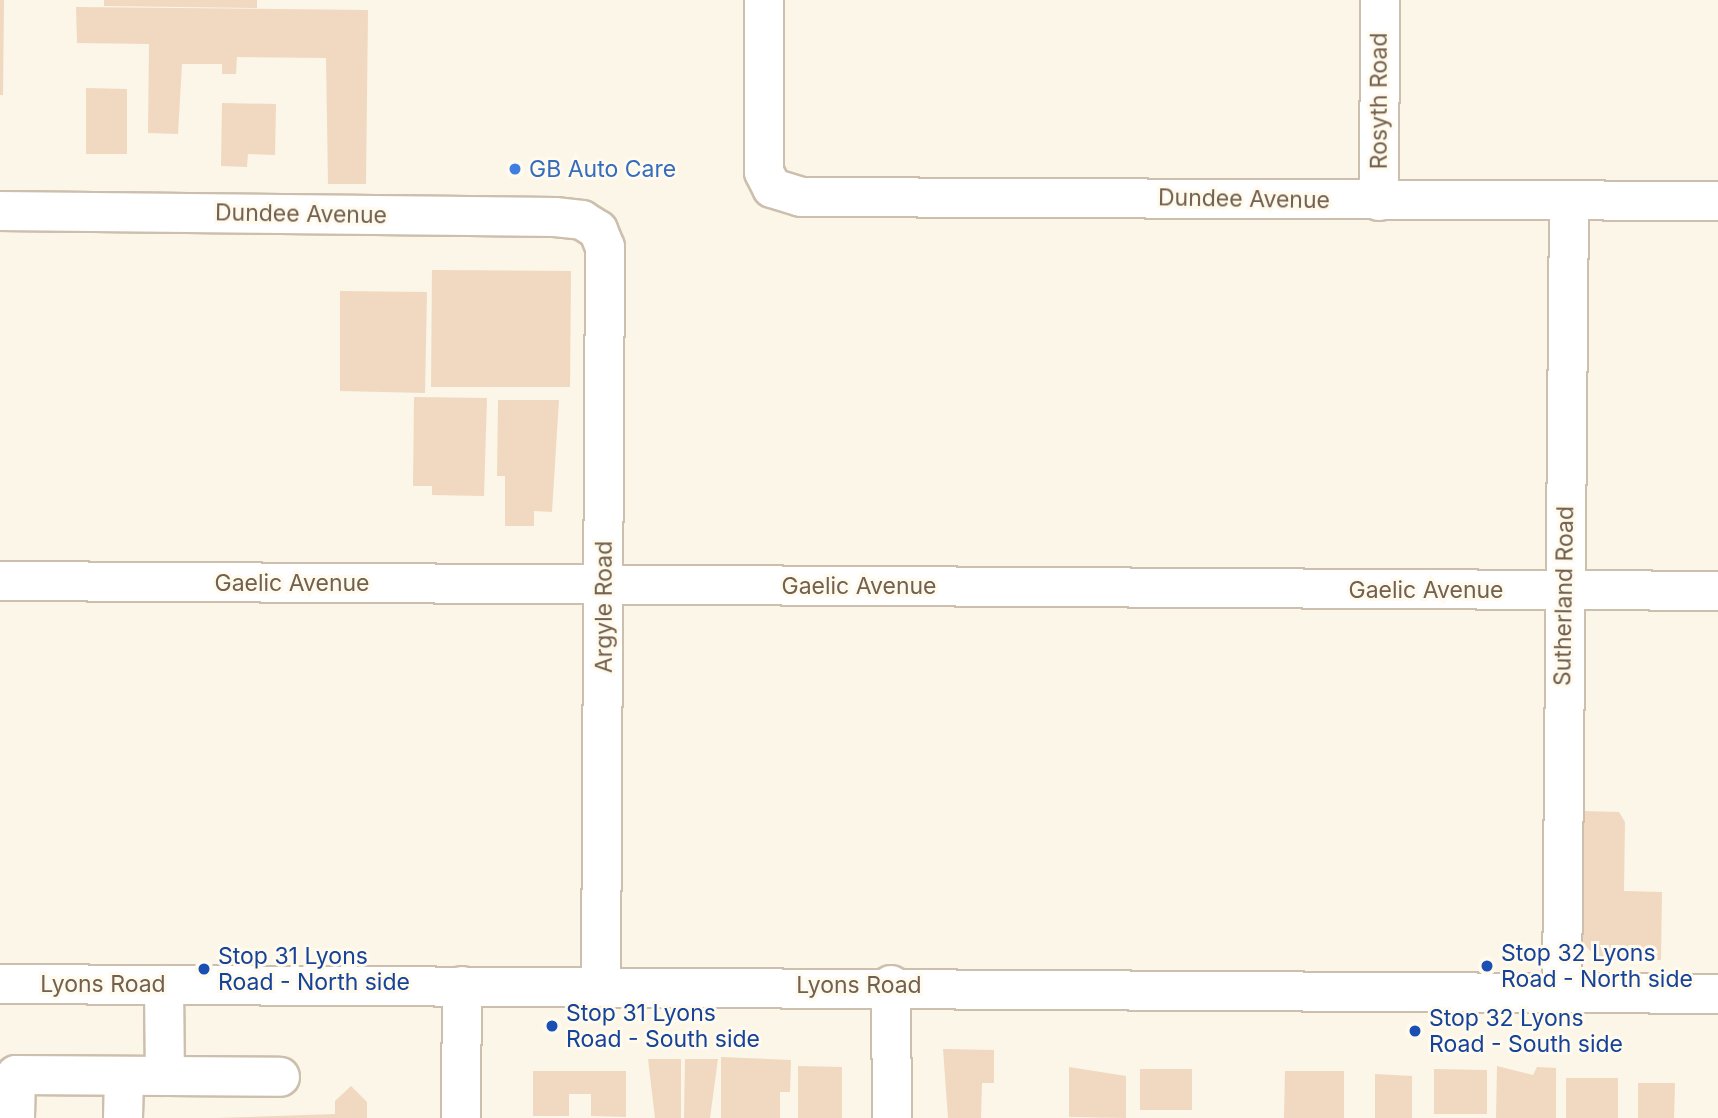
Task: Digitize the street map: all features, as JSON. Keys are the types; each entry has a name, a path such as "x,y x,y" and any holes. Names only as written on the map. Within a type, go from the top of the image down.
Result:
{"street":[{"name":"Dundee Avenue","path":"764,0 761,143 772,188 801,197 1718,201"},
{"name":"Rosyth Road","path":"1378,201 1380,0"},
{"name":"Sutherland Road","path":"1562,991 1563,590 1569,201"},
{"name":"Dundee Avenue","path":"0,211 555,217 582,220 598,230"},
{"name":"Argyle Road","path":"598,230 605,247 601,985"},
{"name":"Gaelic Avenue","path":"0,581 1718,591"},
{"name":"Lyons Road","path":"0,984 891,985 1718,994"},
{"path":"164,985 165,1076"},
{"path":"891,985 892,1118"},
{"path":"461,1118 462,986"},
{"path":"15,1118 16,1075 280,1077"},
{"path":"123,1118 124,1076"}],"building":[{"path":"0,0 4,0 3,95 0,95"},
{"path":"104,0 257,0 257,8 104,6"},
{"path":"76,7 368,10 366,184 328,184 326,58 237,57 236,74 222,74 222,64 182,64 178,134 148,133 149,44 77,43"},
{"path":"86,88 127,89 127,154 86,154"},
{"path":"222,103 276,104 275,155 248,154 247,167 221,166"},
{"path":"432,270 571,271 570,387 431,387"},
{"path":"340,291 427,292 425,393 340,391"},
{"path":"414,397 487,398 484,496 432,495 432,486 413,486"},
{"path":"498,400 559,400 552,512 534,511 534,526 505,526 505,476 497,476"},
{"path":"1584,811 1619,812 1625,822 1624,891 1662,892 1661,960 1599,959 1582,943"},
{"path":"943,1049 994,1050 994,1083 982,1083 981,1118 948,1118"},
{"path":"721,1057 791,1060 790,1092 780,1092 780,1118 721,1118"},
{"path":"648,1059 681,1059 681,1118 655,1118"},
{"path":"685,1059 718,1059 710,1118 684,1118"},
{"path":"798,1066 842,1067 842,1118 798,1118"},
{"path":"1497,1066 1533,1075 1537,1067 1556,1068 1556,1118 1496,1118"},
{"path":"1069,1067 1126,1076 1126,1118 1069,1117"},
{"path":"1140,1069 1192,1069 1192,1110 1140,1110"},
{"path":"1434,1069 1487,1070 1487,1114 1434,1114"},
{"path":"533,1071 626,1071 626,1117 591,1116 591,1094 569,1094 569,1116 533,1116"},
{"path":"1285,1071 1344,1071 1344,1118 1284,1118"},
{"path":"1375,1074 1412,1076 1412,1118 1375,1118"},
{"path":"1566,1078 1618,1078 1618,1118 1566,1118"},
{"path":"1638,1083 1675,1083 1674,1118 1638,1118"},
{"path":"351,1086 367,1102 367,1118 216,1118 335,1114 335,1101"}],"place":[{"name":"GB Auto Care","path":"515,169"},
{"name":"Stop 32 Lyons Road - North side","path":"1487,966"},
{"name":"Stop 31 Lyons Road - North side","path":"204,969"},
{"name":"Stop 31 Lyons Road - South side","path":"552,1026"},
{"name":"Stop 32 Lyons Road - South side","path":"1415,1031"}]}
